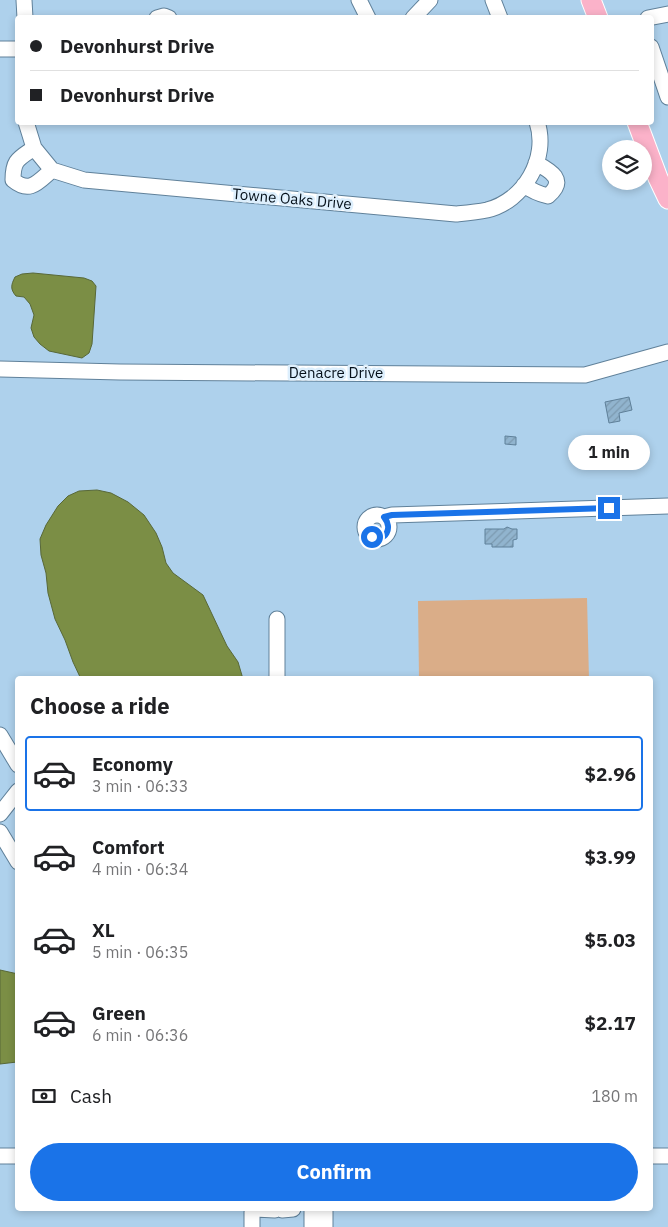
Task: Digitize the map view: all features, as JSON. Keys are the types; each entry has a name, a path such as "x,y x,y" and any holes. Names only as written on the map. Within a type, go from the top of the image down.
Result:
{"main road":[{"path":"591,0 597,15"},
{"path":"638,125 665,185"}],"street":[{"path":"24,0 24,15"},
{"path":"359,0 366,15"},
{"path":"416,15 430,0"},
{"path":"493,0 499,15"},
{"path":"654,17 668,14"},
{"path":"0,49 15,49"},
{"path":"654,54 664,76 668,98"},
{"path":"27,125 34,148 52,170 30,188 20,185 13,180 13,168 18,159 34,148"},
{"name":"Towne Oaks Drive","path":"52,170 84,180 101,182 456,214 488,210 511,198 524,185 531,177 540,150 538,125"},
{"path":"524,185 532,191 548,196 555,190 556,180 554,175 550,170 536,163"},
{"name":"Denacre Drive","path":"0,369 130,372 585,375 668,352"},
{"path":"384,517 392,515 668,506"},
{"path":"277,619 277,676"},
{"path":"0,735 15,760"},
{"path":"0,814 15,795"},
{"path":"0,832 15,857"},
{"path":"0,1156 15,1156"},
{"path":"653,1156 668,1156"},
{"path":"252,1227 254,1211"},
{"path":"312,1211 312,1227"},
{"path":"325,1211 325,1227"}],"shaded area":[{"path":"33,273 84,278 92,281 96,286 92,344 89,353 82,358 49,351 34,337 31,328 34,315 30,304 24,297 16,296 12,287 15,277"},
{"path":"97,490 111,493 128,502 144,515 156,533 166,563 173,573 203,595 227,646 238,662 242,676 80,676 55,619 48,593 40,539 58,506 68,496 79,491"},
{"path":"587,598 589,676 419,676 418,601"},
{"path":"0,970 15,973 15,1062 0,1064"}],"building":[{"path":"629,397 632,410 619,413 620,421 609,423 605,402"},
{"path":"505,436 516,437 516,445 505,444"},
{"path":"507,527 517,529 517,539 513,540 513,547 492,547 492,544 485,544 485,529 504,529"}],"route":[{"path":"372,537 380,538 384,536 389,526 384,517 392,515 609,508"}]}
